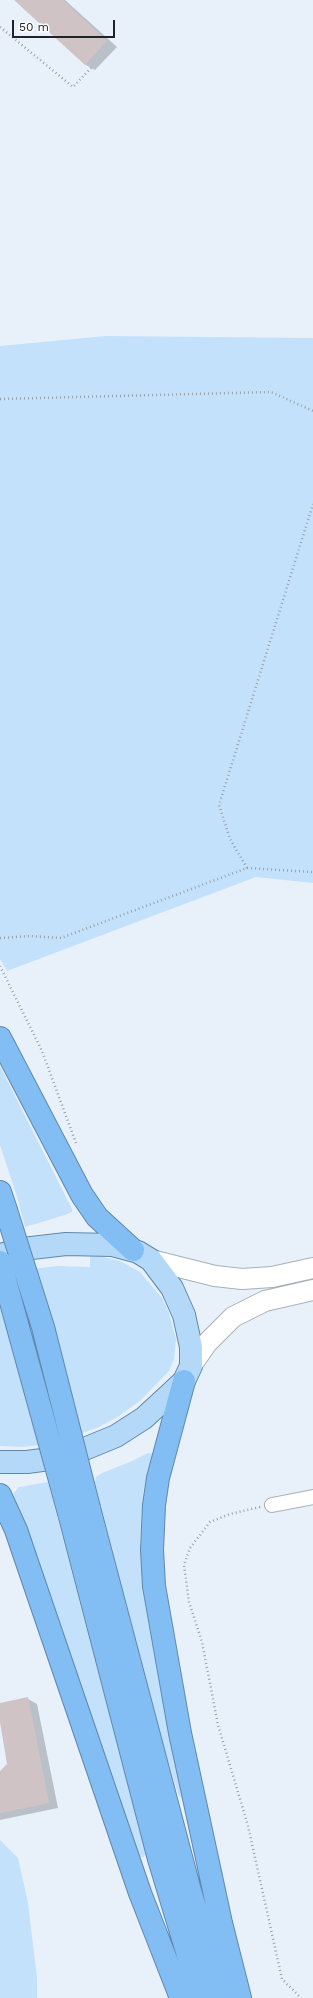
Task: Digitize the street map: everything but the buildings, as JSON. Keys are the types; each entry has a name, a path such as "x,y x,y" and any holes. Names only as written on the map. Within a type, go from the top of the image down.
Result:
{"highway":[{"path":"0,1038 84,1199 97,1218 142,1255"},
{"path":"3,1201 45,1334 79,1510 159,1859 201,1998"},
{"path":"0,1262 79,1510 190,1891 223,1998"},
{"path":"188,1373 160,1472 154,1505 152,1550 153,1580 180,1733 221,1923 240,1998"},
{"path":"0,1495 16,1530 140,1893 181,1998"}],"main road":[{"path":"0,1255 22,1249 66,1244 104,1244 201,1274 242,1279 272,1277 313,1268"},
{"path":"142,1255 165,1278 181,1306 191,1347 188,1373"},
{"path":"0,1462 11,1463 64,1458 116,1436 144,1418 188,1373 212,1337 233,1317 265,1301 313,1290"}],"street":[{"path":"272,1505 313,1497"}],"path":[{"path":"0,27 73,87 92,67"},
{"path":"0,399 271,392 313,411"},
{"path":"247,868 230,839 219,805 313,504"},
{"path":"0,938 30,936 61,938 247,868 313,872"},
{"path":"0,966 42,1051 77,1146"},
{"path":"272,1505 230,1514 210,1522 190,1548 184,1564 189,1602 202,1642 218,1725 248,1826 282,1978 301,1998"}],"shaded area":[{"path":"106,336 313,338 313,883 256,877 7,971 0,959 0,346"},
{"path":"0,1066 72,1209 72,1212 65,1215 25,1227 0,1145"},
{"path":"90,1254 120,1261 140,1272 162,1298 169,1313 176,1339 174,1359 169,1371 141,1400 119,1416 99,1427 60,1441 40,1445 22,1447 0,1446 0,1282 39,1268 58,1266 90,1267"},
{"path":"148,1453 153,1454 143,1492 140,1541 141,1559 184,1795 183,1800 178,1794 165,1751 95,1483 96,1477 102,1473"},
{"path":"48,1482 146,1854 144,1857 138,1857 13,1494 19,1487"},
{"path":"0,1840 18,1858 28,1903 37,1978 37,1998 0,1998"}]}
